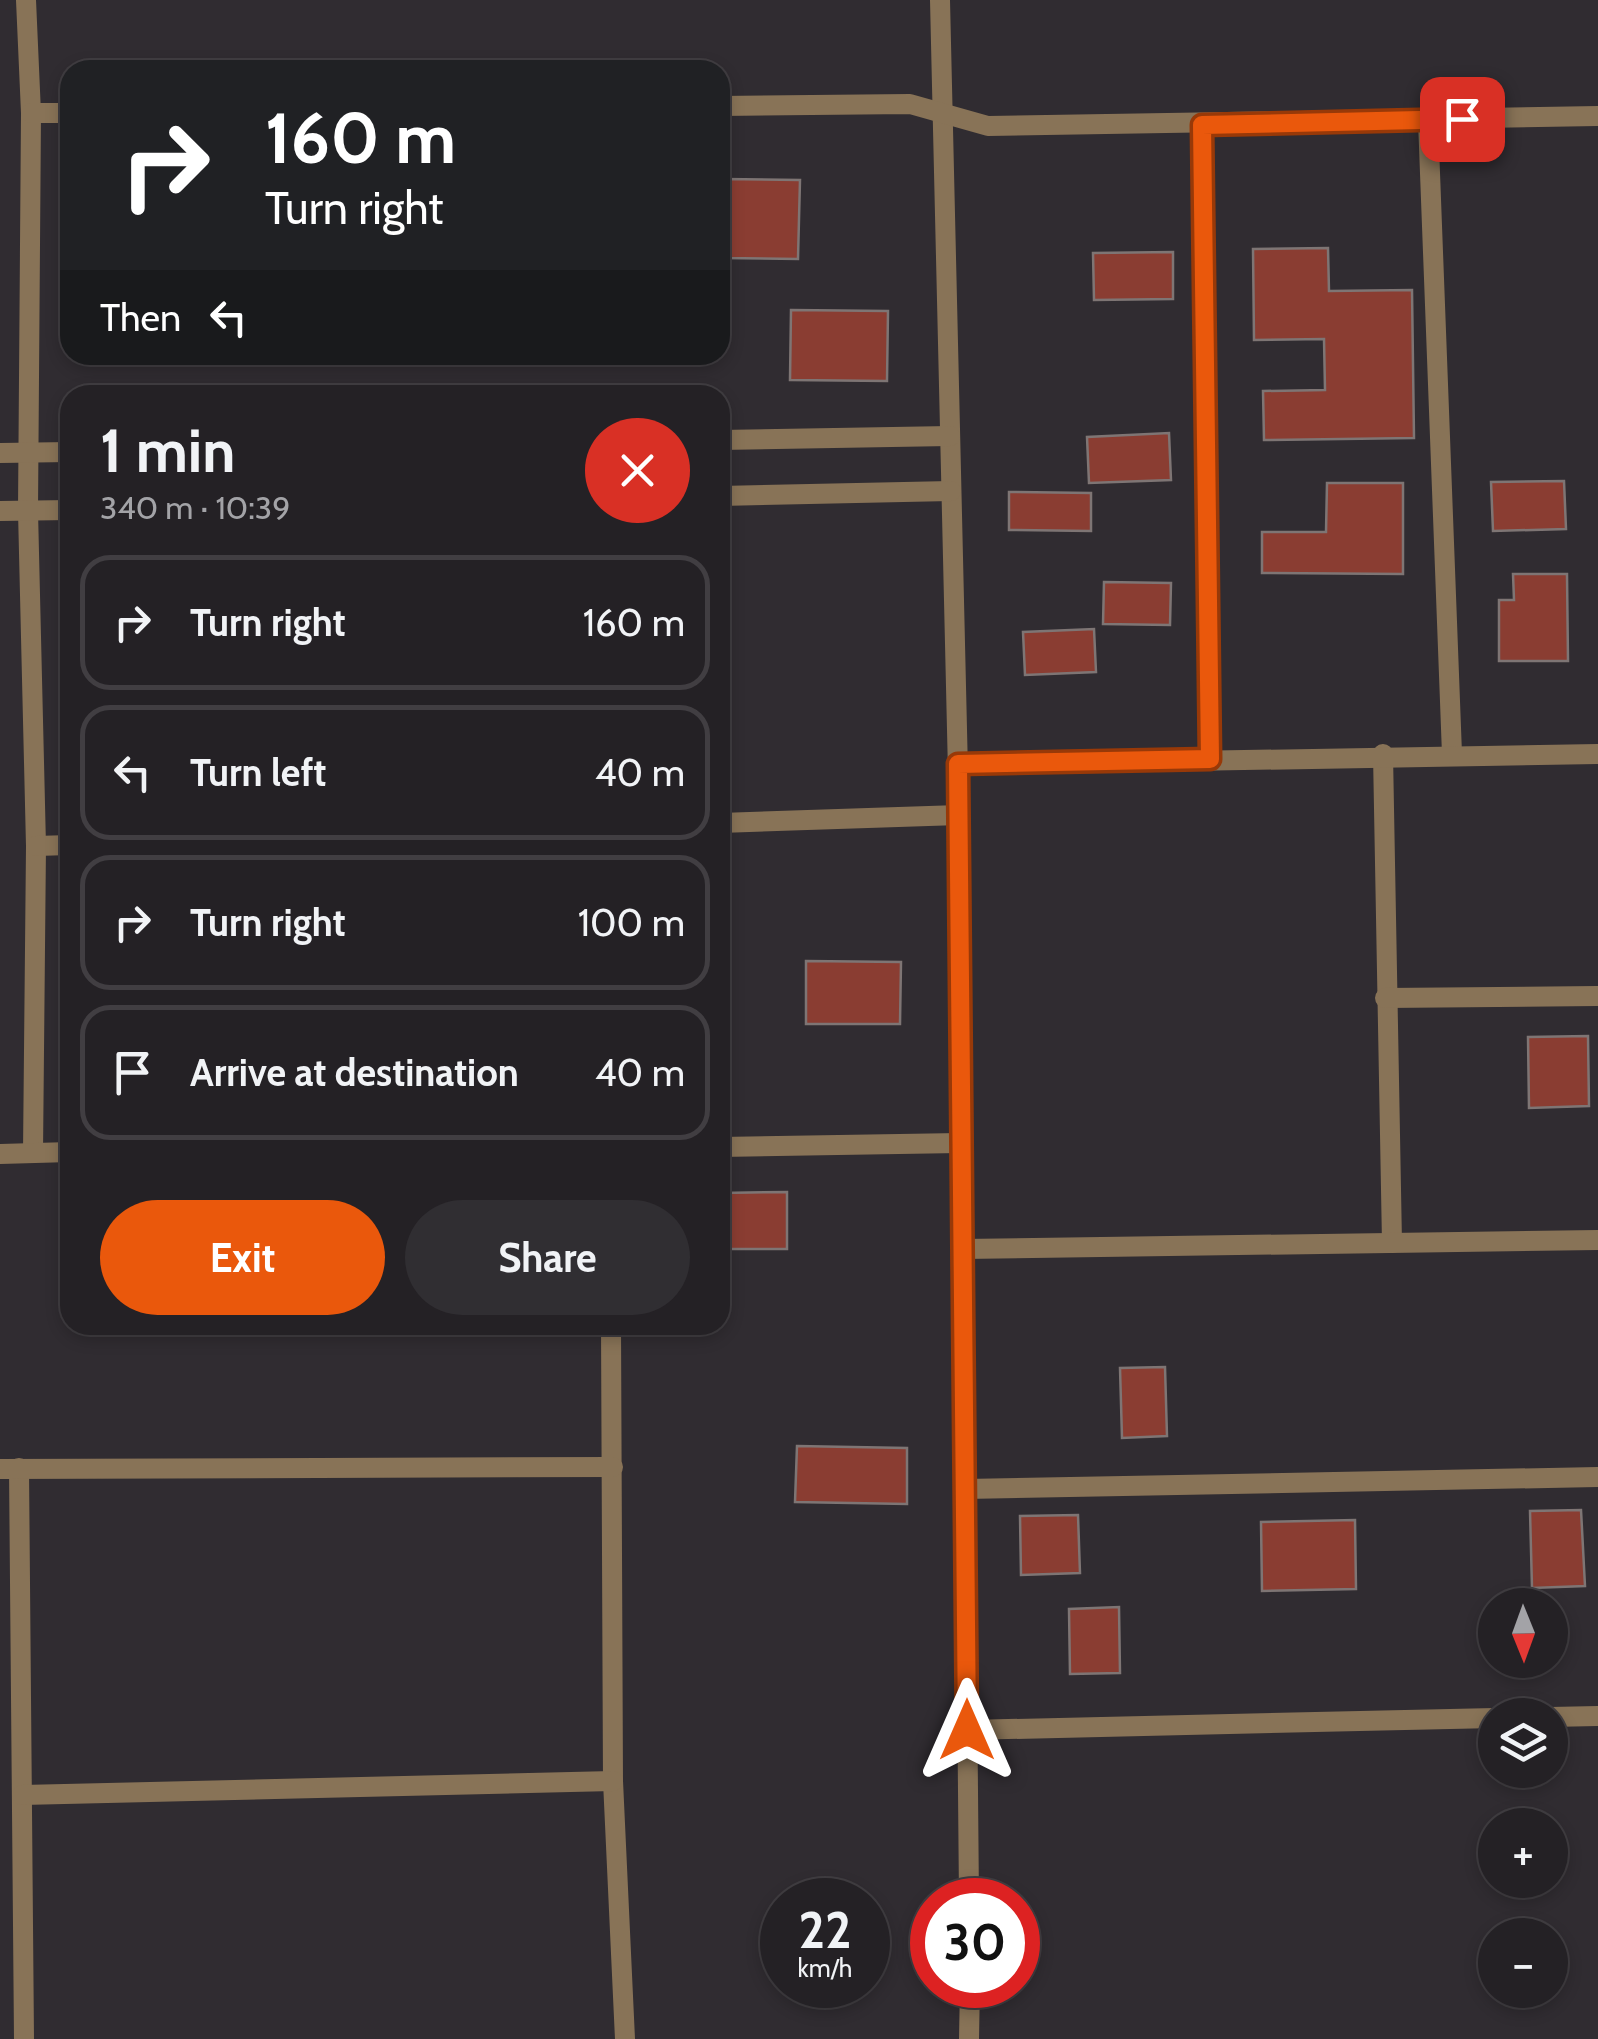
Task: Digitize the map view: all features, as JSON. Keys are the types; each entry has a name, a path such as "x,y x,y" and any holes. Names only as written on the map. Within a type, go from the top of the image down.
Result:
{"street":[{"path":"26,0 31,113 27,453 36,846 33,1153"},
{"path":"940,0 959,815 969,1878"},
{"path":"730,106 910,104 988,126 1598,116"},
{"path":"31,113 60,112"},
{"path":"1428,120 1452,754"},
{"path":"1202,125 1210,759"},
{"path":"730,440 950,436"},
{"path":"0,453 60,452"},
{"path":"730,496 952,490"},
{"path":"0,510 60,510"},
{"path":"958,764 1384,754 1598,754"},
{"path":"1384,754 1392,1243"},
{"path":"730,823 959,815"},
{"path":"36,846 60,845"},
{"path":"1385,998 1598,996"},
{"path":"730,1148 960,1143"},
{"path":"0,1154 60,1152"},
{"path":"963,1249 1598,1240"},
{"path":"612,1335 613,1781 625,2039"},
{"path":"24,2039 22,1795 9,1469 612,1467"},
{"path":"965,1489 1598,1477"},
{"path":"1568,1717 1598,1716"},
{"path":"967,1730 1478,1718"},
{"path":"22,1795 613,1781"},
{"path":"968,2039 969,2008"}],"building":[{"path":"730,179 800,180 798,259 730,258"},
{"path":"1328,248 1329,291 1412,290 1414,438 1264,440 1263,391 1325,390 1324,339 1254,340 1253,249"},
{"path":"1173,252 1173,299 1094,300 1093,253"},
{"path":"791,310 888,311 887,381 790,380"},
{"path":"1169,433 1171,480 1089,483 1087,437"},
{"path":"1564,481 1566,529 1493,531 1491,482"},
{"path":"1327,483 1403,483 1403,574 1262,573 1262,532 1326,532"},
{"path":"1009,492 1091,493 1091,531 1009,530"},
{"path":"1513,574 1567,574 1568,661 1499,661 1499,600 1514,600"},
{"path":"1104,582 1171,583 1170,625 1103,624"},
{"path":"1094,629 1096,672 1025,675 1023,632"},
{"path":"806,961 901,962 900,1024 806,1024"},
{"path":"1588,1036 1589,1106 1529,1108 1528,1037"},
{"path":"787,1192 787,1249 730,1249 730,1193"},
{"path":"1165,1367 1167,1436 1122,1438 1120,1368"},
{"path":"797,1446 907,1448 907,1504 795,1502"},
{"path":"1581,1510 1585,1586 1532,1588 1530,1511"},
{"path":"1078,1515 1080,1573 1021,1575 1020,1516"},
{"path":"1355,1520 1356,1589 1262,1591 1261,1522"},
{"path":"1119,1607 1120,1673 1070,1674 1069,1609"}],"route":[{"path":"967,1730 958,764 1210,759 1202,125 1462,119"}]}
